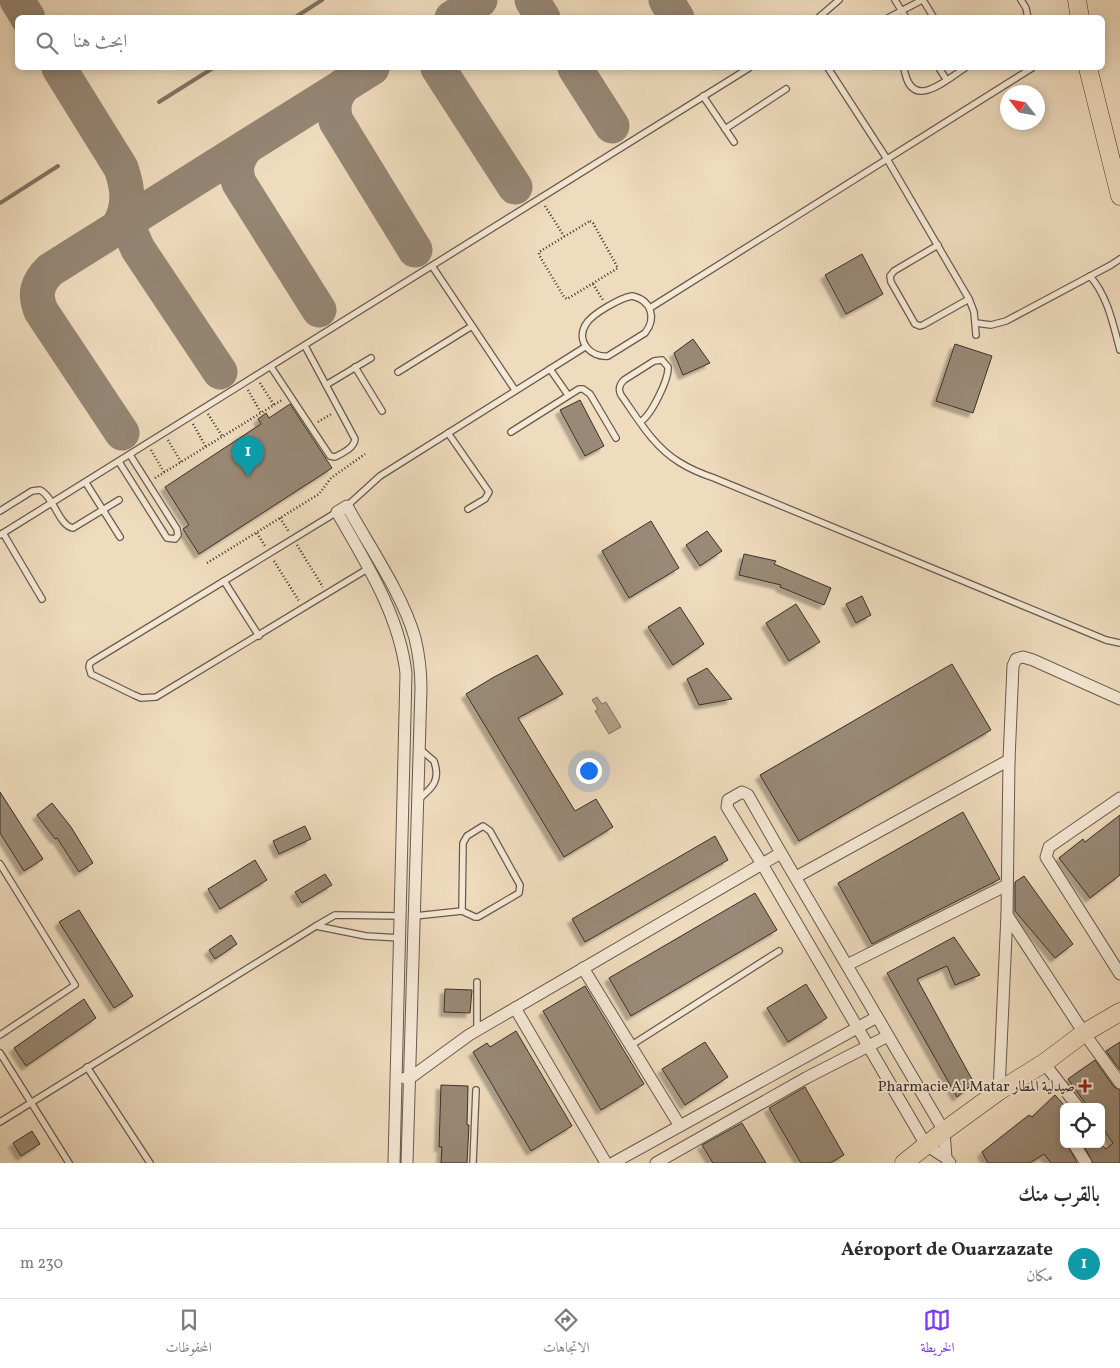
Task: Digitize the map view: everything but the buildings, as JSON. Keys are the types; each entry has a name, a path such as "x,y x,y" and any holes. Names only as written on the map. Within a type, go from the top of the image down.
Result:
{"main road":[{"path":"1078,0 1080,15"},
{"path":"1088,70 1120,196"},
{"path":"904,1163 999,1091 1044,1063 1084,1033 1120,1012"}],"street":[{"path":"342,509 397,628 406,673 394,1163"},
{"path":"342,509 398,597 414,637 421,679 407,1163"},
{"path":"999,1091 1007,914 1009,760 1013,666 1016,659 1023,657 1034,660 1120,699"},
{"path":"796,877 1009,760"},
{"path":"742,792 748,794 944,1131 948,1160 926,1145 762,864 727,808 728,800 742,792"},
{"path":"1120,798 1049,847 1046,857 1120,974"},
{"path":"396,1078 410,1078 476,1030 781,853"},
{"path":"846,965 1007,885"},
{"path":"1007,914 1084,1033 1120,1084"},
{"path":"400,916 414,916"},
{"path":"400,938 414,938"},
{"path":"583,968 680,1126"},
{"path":"515,1008 606,1163"},
{"path":"613,1163 876,1016"},
{"path":"656,1163 806,1078 888,1036"},
{"path":"1044,1063 1075,1103"},
{"path":"1077,1148 1086,1163"}],"lane":[{"path":"822,15 839,0"},
{"path":"895,0 904,15"},
{"path":"894,15 922,0 932,15"},
{"path":"1020,0 1026,8 1027,15"},
{"path":"42,599 2,534 130,456 746,70"},
{"path":"829,70 887,159 969,299 974,312 976,335"},
{"path":"905,70 910,86 918,91 931,90 962,70"},
{"path":"940,70 946,79"},
{"path":"650,308 1029,70"},
{"path":"725,129 786,88"},
{"path":"703,96 734,142"},
{"path":"938,245 894,271 890,276 915,324 923,325 969,299"},
{"path":"976,323 991,324 1006,321 1120,259"},
{"path":"432,266 515,390"},
{"path":"1090,276 1106,300 1120,350"},
{"path":"632,296 639,298 650,308 652,321 645,333 615,352 602,356 590,352 582,340 582,333 588,320 608,308 624,298 632,296"},
{"path":"398,372 472,326"},
{"path":"271,367 330,456 338,456 351,447 355,439 305,346"},
{"path":"369,568 156,697 141,698 91,674 89,671 90,663 93,661 342,509 380,476 585,346"},
{"path":"326,385 371,358"},
{"path":"640,422 648,417 668,371 666,363 662,360 654,361 624,380 619,387 621,395 640,422 661,448 688,467 1106,640 1120,643"},
{"path":"355,368 382,411"},
{"path":"550,368 568,395"},
{"path":"511,432 579,389 587,391 616,438"},
{"path":"448,433 488,492 485,499 468,509"},
{"path":"119,462 167,538 175,539 178,532 130,456"},
{"path":"136,489 147,482"},
{"path":"86,483 120,537"},
{"path":"0,512 36,490 44,492 70,528 76,527 119,500"},
{"path":"224,581 259,636"},
{"path":"418,800 433,788 436,780 434,761 420,749"},
{"path":"414,916 462,911 478,917 520,893 520,885 490,831 483,826 467,836 464,843 462,911"},
{"path":"0,864 75,985 0,1035"},
{"path":"0,1122 335,914 400,916"},
{"path":"316,926 366,936 400,938"},
{"path":"630,1046 779,951"},
{"path":"476,1030 477,982"},
{"path":"0,1053 70,1163"},
{"path":"87,1067 150,1163"},
{"path":"473,1163 476,1090"}],"path":[{"path":"540,199 564,236"},
{"path":"589,222 593,223 618,267 617,270 569,298 564,297 539,253 540,250 564,236 589,222"},
{"path":"593,284 608,308"},
{"path":"256,376 274,405"},
{"path":"244,384 261,412"},
{"path":"147,482 290,395"},
{"path":"205,408 222,436"},
{"path":"310,427 339,409"},
{"path":"189,418 206,447"},
{"path":"164,434 180,462"},
{"path":"148,444 164,472"},
{"path":"207,563 319,494 331,478 366,454"},
{"path":"280,518 327,594"},
{"path":"257,533 304,609"}],"shaded area":[{"path":"597,697 602,704 606,702 621,727 609,734 595,711 598,709 592,700"}],"waterway":[{"path":"299,15 322,0"},
{"path":"159,102 210,70"},
{"path":"0,203 58,166"}],"taxiway":[{"path":"17,0 26,15"},
{"path":"457,15 480,0"},
{"path":"532,0 541,15"},
{"path":"666,0 675,15"},
{"path":"60,70 121,168 127,203 120,224"},
{"path":"122,433 41,311 37,294 42,280 50,270 369,70"},
{"path":"439,70 515,187"},
{"path":"576,70 612,126"},
{"path":"343,86 335,103 336,121 415,250"},
{"path":"246,147 237,164 239,183 319,310"},
{"path":"127,203 129,229 138,249 220,372"}],"place":[{"name":"Aéroport de Ouarzazate","path":"248,477"},
{"name":"Pharmacie Al Matar صيدلية المطار","path":"1085,1086"}]}
